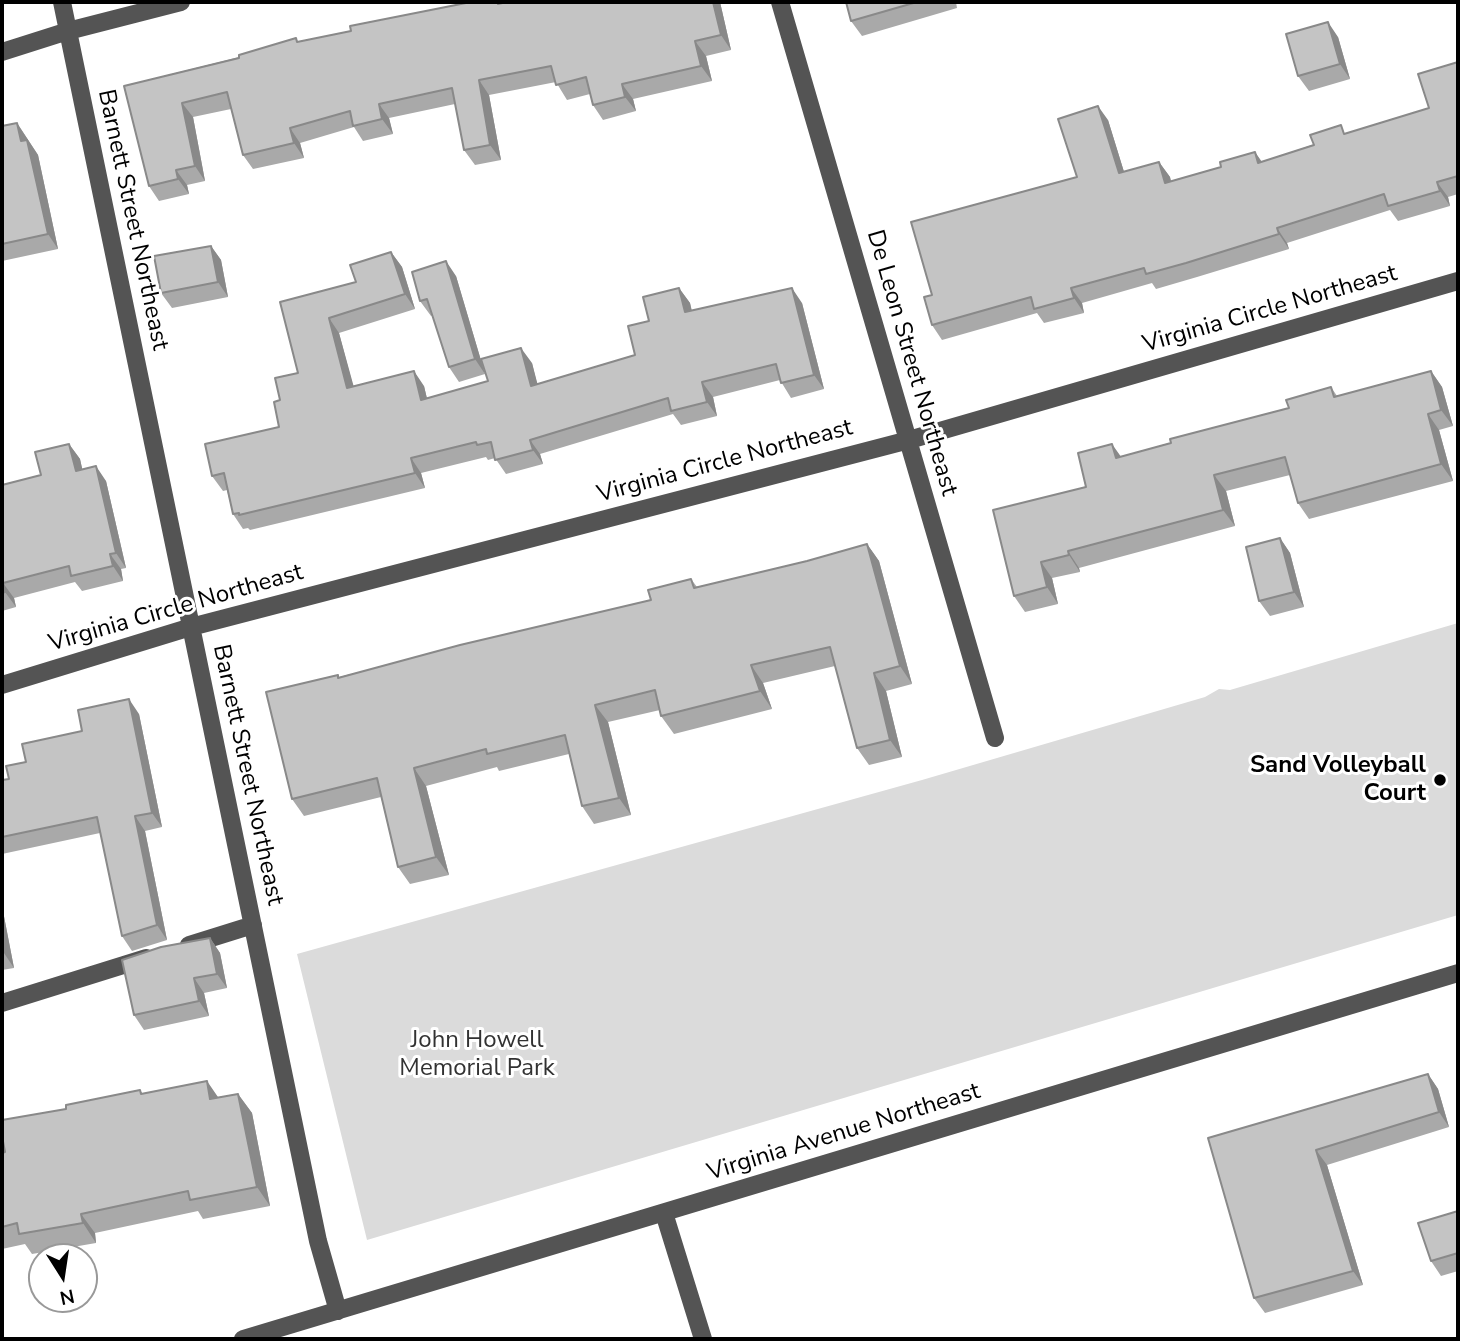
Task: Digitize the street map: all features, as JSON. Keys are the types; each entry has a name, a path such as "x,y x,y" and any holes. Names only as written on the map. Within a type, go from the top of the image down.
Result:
{"street":[{"name":"Barnett Street Northeast","path":"62,2 318,1241 338,1311"},
{"path":"2,52 68,31 181,2"},
{"name":"De Leon Street Northeast","path":"780,2 995,737"},
{"name":"Virginia Circle Northeast","path":"2,685 191,627 909,440 1458,281"},
{"path":"2,1003 253,925"},
{"name":"Virginia Avenue Northeast","path":"243,1339 1458,974"},
{"path":"664,1213 703,1339"}],"green space":[{"name":"John Howell Memorial Park","path":"1458,623 1458,915 367,1240 297,954 922,780 1205,697 1219,689 1230,690"}],"building":[{"path":"471,2 713,2 721,35 695,41 701,66 622,84 625,97 593,105 586,77 556,85 551,66 479,80 490,145 464,150 452,88 379,104 382,119 353,126 350,111 290,128 294,143 243,155 227,92 182,103 195,166 176,170 178,179 149,186 124,86 239,58 239,55 296,38 297,42 351,31 350,26"},
{"path":"846,2 917,2 851,21"},
{"path":"1328,22 1340,64 1298,76 1286,34"},
{"path":"1458,62 1458,176 1437,182 1440,191 1388,206 1384,194 1277,228 1279,234 1186,263 1146,274 1144,268 1071,288 1074,298 1034,309 1031,297 932,325 924,297 932,295 911,222 1077,177 1058,119 1098,106 1119,173 1159,162 1165,183 1221,167 1220,162 1255,152 1258,163 1314,145 1310,135 1341,125 1344,134 1429,108 1418,74"},
{"path":"17,123 21,141 27,140 48,234 2,244 2,126"},
{"path":"211,246 218,282 161,293 154,256"},
{"path":"391,252 405,294 329,318 347,388 414,371 421,400 488,381 481,359 521,348 531,386 635,355 628,326 649,321 643,297 679,288 685,312 792,288 814,375 781,383 776,364 702,382 707,402 671,411 668,398 530,440 533,450 495,460 491,442 477,445 476,442 411,458 415,473 239,515 233,514 224,473 212,476 205,444 279,427 274,402 280,400 275,378 298,373 280,302 356,282 350,265"},
{"path":"446,261 475,359 449,367 427,299 420,301 412,272"},
{"path":"1431,371 1441,410 1428,414 1441,464 1298,503 1285,457 1214,475 1223,510 1068,551 1069,555 1041,562 1047,587 1014,596 993,510 1086,487 1078,453 1112,444 1116,458 1171,443 1170,439 1289,408 1286,400 1331,387 1334,397"},
{"path":"69,444 76,471 96,466 116,553 110,554 113,566 71,576 69,566 3,583 5,592 2,593 2,485 41,475 35,452"},
{"path":"1280,538 1294,592 1259,601 1246,547"},
{"path":"867,544 900,666 874,673 890,740 857,748 830,647 751,665 760,691 661,716 655,690 595,705 619,798 582,806 565,735 487,754 486,749 414,768 436,857 398,867 377,778 292,799 266,692 338,675 338,678 460,645 651,600 648,590 691,579 694,588"},
{"path":"129,699 152,813 135,816 157,925 122,936 97,817 2,837 2,780 9,779 6,766 26,762 22,744 82,731 78,710"},
{"path":"210,938 217,974 194,978 199,1001 134,1015 122,960 161,947"},
{"path":"1428,1074 1439,1112 1316,1150 1353,1271 1254,1298 1208,1138"},
{"path":"207,1081 210,1099 238,1094 257,1187 190,1200 188,1191 81,1214 83,1223 19,1234 17,1223 2,1227 2,1153 5,1152 2,1120 66,1109 66,1105 140,1090 141,1094"},
{"path":"1458,1211 1458,1253 1431,1261 1418,1223"}],"place":[{"name":"Sand Volleyball Court","path":"1440,780"}]}
